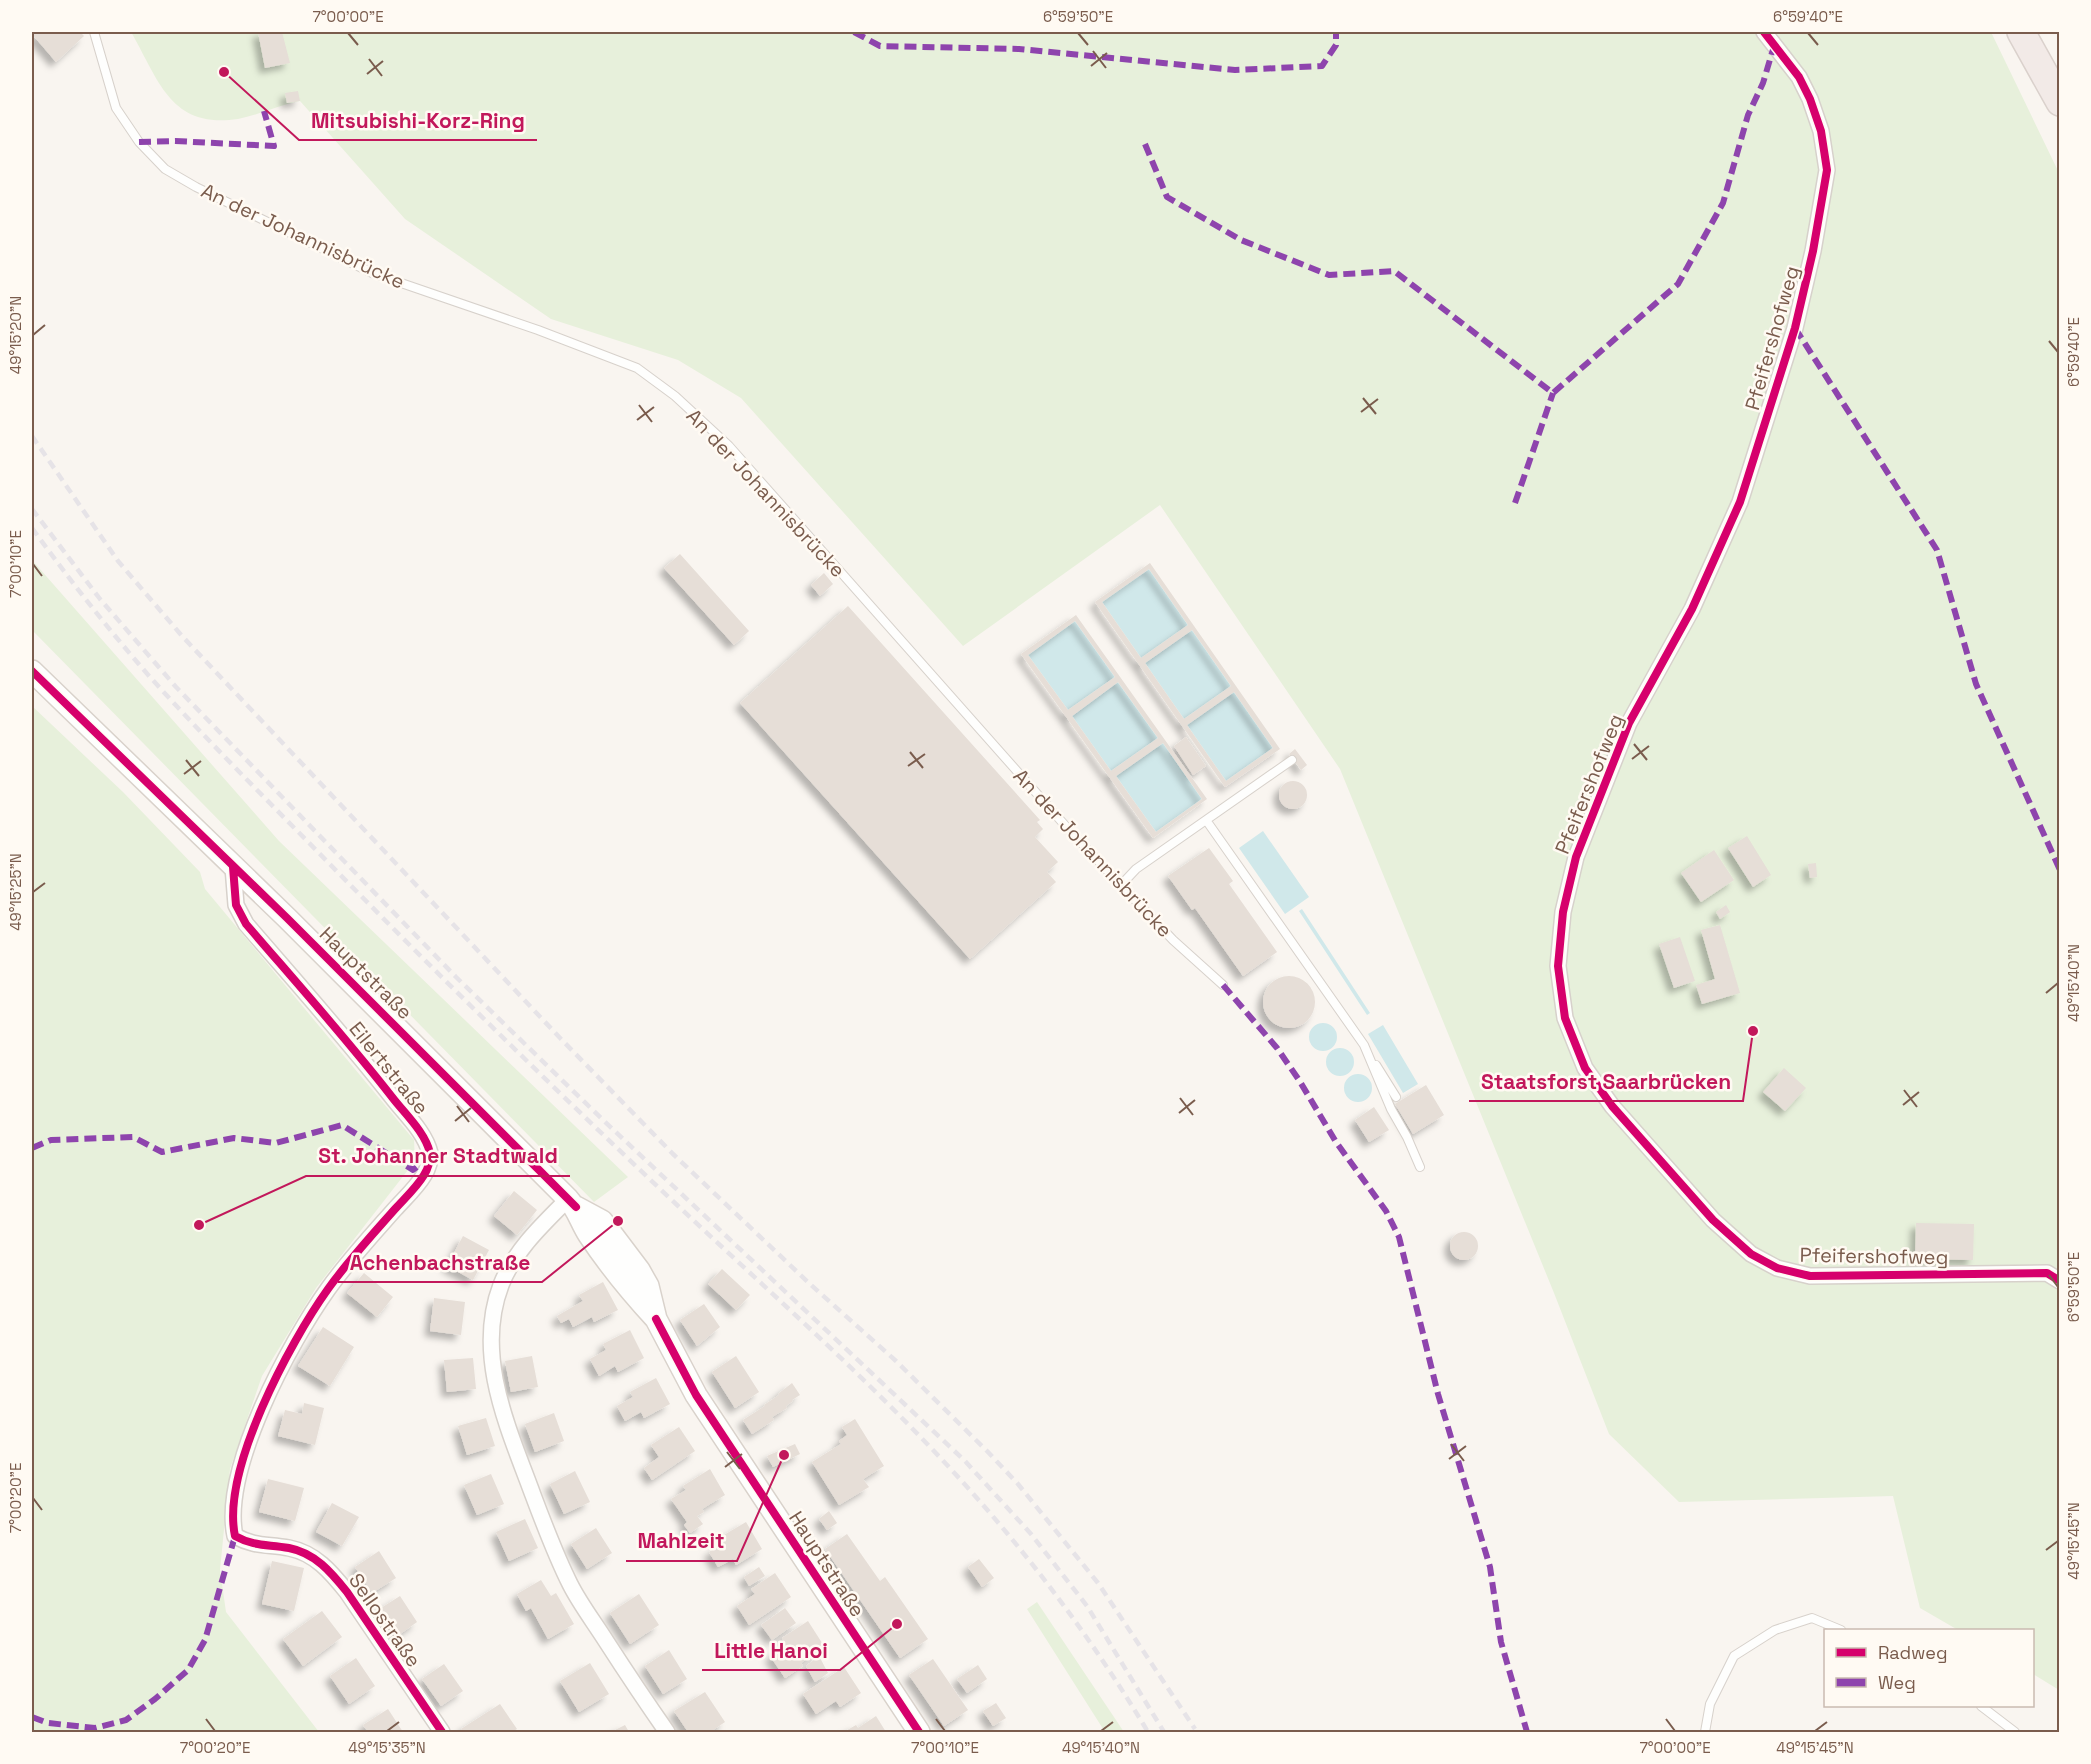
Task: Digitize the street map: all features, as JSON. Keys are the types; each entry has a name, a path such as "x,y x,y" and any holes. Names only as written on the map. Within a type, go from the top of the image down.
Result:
{"highway":[{"path":"2021,32 2060,102"},
{"path":"2035,32 2060,90"}],"main road":[{"name":"Hauptstraße","path":"32,671 296,926 572,1203 588,1233 634,1295 656,1319 702,1404 919,1732"}],"street":[{"name":"Pfeifershofweg","path":"1764,32 1799,78 1810,99 1821,131 1827,170 1813,251 1795,328 1740,502 1692,609 1629,723 1576,857 1563,912 1558,966 1564,1018 1585,1068 1612,1106 1713,1220 1751,1254 1777,1268 1810,1276 2047,1273 2060,1281"},
{"name":"Eilertstraße","path":"233,867 236,905 246,924 374,1074 426,1140 431,1156 419,1182 355,1254 328,1289 278,1372 260,1411 242,1466 234,1503 232,1524 235,1536 249,1544"},
{"path":"572,1203 540,1227 517,1255 501,1284 490,1340 493,1372 504,1418 545,1527 570,1584 666,1732"},
{"name":"Sellostraße","path":"249,1544 304,1552 318,1560 331,1572 442,1732"}],"lane":[{"name":"An der Johannisbrücke","path":"94,32 116,108 139,142 165,169 196,187 372,273 538,330 637,368 675,396 729,446 1070,831 1173,940 1223,985"},
{"path":"1121,885 1136,869 1292,760"},
{"path":"1206,820 1364,1046 1396,1097"},
{"path":"1364,1046 1391,1109 1420,1167"},
{"path":"1705,1732 1710,1704 1734,1656 1774,1630 1812,1618 1839,1629"},
{"path":"1982,1707 2016,1732"}],"green space":[{"path":"131,32 1991,32 2060,175 2059,1690 2034,1675 2034,1629 1956,1629 1920,1608 1893,1496 1679,1502 1609,1434 1554,1293 1340,769 1160,505 963,646 741,398 678,360 551,319 405,219 300,101 238,119 215,120 197,116 182,109 159,83"},
{"path":"32,560 279,841 628,1177 594,1202 32,630"},
{"path":"32,706 123,792 200,872 205,889 414,1140 415,1161 316,1288 262,1376 230,1469 220,1570 226,1612 319,1732 32,1732"},
{"path":"1037,1602 1124,1732 1105,1732 1027,1609"}],"water":[{"path":"1149,569 1188,625 1141,658 1102,602"},
{"path":"1075,621 1115,677 1068,710 1028,655"},
{"path":"1192,630 1231,686 1184,719 1145,663"},
{"path":"1118,682 1158,738 1111,771 1072,716"},
{"path":"1234,692 1273,748 1226,781 1187,725"},
{"path":"1163,743 1202,799 1156,832 1116,776"},
{"path":"1263,831 1309,897 1285,914 1239,848"},
{"path":"1302,909 1370,1013 1367,1015 1299,911"},
{"path":"1323,1023 1333,1027 1337,1037 1333,1047 1323,1051 1313,1047 1309,1037 1313,1027"},
{"path":"1383,1025 1418,1084 1403,1093 1368,1034"},
{"path":"1340,1048 1350,1052 1354,1062 1350,1072 1340,1076 1330,1072 1326,1062 1330,1052"},
{"path":"1358,1074 1368,1078 1372,1088 1368,1098 1358,1102 1348,1098 1344,1088 1348,1078"}],"building":[{"path":"32,32 80,32 84,36 56,62"},
{"path":"258,32 282,32 290,63 265,68"},
{"path":"298,91 300,101 287,103 285,93"},
{"path":"680,554 749,631 734,645 664,568"},
{"path":"1150,563 1280,749 1225,787 1095,602","holes":["1149,569 1188,625 1141,658 1102,602","1192,630 1231,686 1184,719 1145,663","1234,692 1273,748 1226,781 1187,725"]},
{"path":"824,573 833,584 820,596 811,585"},
{"path":"848,606 1040,820 1037,822 1043,829 1035,837 1058,862 1047,872 1056,882 970,959 740,703"},
{"path":"1076,615 1207,799 1153,838 1021,654","holes":["1075,621 1115,677 1068,710 1028,655","1118,682 1158,738 1111,771 1072,716","1163,743 1202,799 1156,832 1116,776"]},
{"path":"1186,737 1206,766 1193,775 1174,746"},
{"path":"1295,749 1307,765 1301,770 1289,754"},
{"path":"1293,781 1303,785 1307,795 1303,805 1293,809 1283,805 1279,795 1283,785"},
{"path":"1747,836 1771,875 1753,887 1728,848"},
{"path":"1209,848 1233,881 1229,884 1277,952 1243,976 1195,908 1192,910 1168,876"},
{"path":"1714,850 1734,880 1701,902 1681,873"},
{"path":"1816,863 1817,877 1810,878 1808,864"},
{"path":"1726,905 1730,912 1720,919 1716,912"},
{"path":"1720,925 1740,993 1702,1004 1696,985 1715,979 1701,930"},
{"path":"1680,937 1695,981 1674,988 1659,944"},
{"path":"1284,976 1294,976 1303,980 1311,988 1315,1002 1311,1016 1303,1024 1294,1028 1284,1028 1275,1024 1267,1016 1263,1007 1263,997 1267,988 1275,980"},
{"path":"1784,1068 1806,1088 1785,1111 1763,1092"},
{"path":"1426,1085 1444,1115 1413,1134 1395,1104"},
{"path":"1374,1107 1389,1130 1369,1142 1355,1120"},
{"path":"514,1191 537,1210 517,1235 494,1216"},
{"path":"1916,1223 1974,1224 1973,1260 1915,1259"},
{"path":"1464,1232 1474,1236 1478,1246 1474,1256 1464,1260 1454,1256 1450,1246 1454,1236"},
{"path":"463,1236 489,1250 473,1280 447,1266"},
{"path":"722,1269 750,1295 736,1310 708,1284"},
{"path":"364,1273 393,1297 377,1317 347,1293"},
{"path":"603,1282 618,1310 594,1322 592,1317 573,1327 569,1319 561,1323 557,1316 583,1301 579,1295"},
{"path":"434,1298 465,1302 461,1335 430,1331"},
{"path":"704,1304 720,1327 697,1346 680,1320"},
{"path":"323,1327 354,1347 330,1386 298,1366"},
{"path":"630,1330 644,1358 618,1372 615,1366 599,1376 590,1359 606,1350 603,1344"},
{"path":"532,1356 538,1387 511,1392 505,1361"},
{"path":"736,1356 759,1392 735,1408 712,1372"},
{"path":"473,1358 476,1389 447,1392 444,1360"},
{"path":"656,1378 670,1404 644,1418 641,1412 625,1421 617,1406 633,1397 630,1392"},
{"path":"792,1383 800,1395 786,1406 787,1408 772,1417 774,1420 752,1434 743,1420 765,1406"},
{"path":"304,1403 324,1408 315,1445 278,1436 285,1410 302,1414"},
{"path":"554,1413 564,1441 535,1452 525,1424"},
{"path":"486,1418 495,1446 467,1455 458,1426"},
{"path":"855,1419 884,1466 863,1479 869,1487 839,1505 812,1462 841,1444 839,1441 847,1435 842,1427"},
{"path":"679,1427 695,1451 652,1480 644,1468 659,1457 651,1445"},
{"path":"795,1444 800,1454 773,1467 767,1456"},
{"path":"710,1469 725,1495 702,1509 704,1512 697,1516 703,1524 690,1533 684,1525 687,1522 671,1499 686,1490 683,1486"},
{"path":"575,1471 590,1502 564,1514 550,1484"},
{"path":"491,1474 504,1504 477,1515 464,1485"},
{"path":"268,1479 304,1488 295,1521 259,1512"},
{"path":"332,1503 359,1517 342,1546 316,1532"},
{"path":"829,1511 837,1523 827,1530 819,1519"},
{"path":"525,1519 538,1548 509,1561 496,1532"},
{"path":"746,1522 762,1549 736,1565 733,1559 718,1567 709,1552 722,1544 719,1538"},
{"path":"596,1528 612,1553 587,1569 571,1544"},
{"path":"847,1534 880,1581 885,1577 928,1639 900,1658 825,1549"},
{"path":"379,1551 396,1578 372,1593 355,1567"},
{"path":"979,1559 994,1578 982,1587 968,1567"},
{"path":"272,1561 304,1568 294,1611 262,1604"},
{"path":"759,1567 765,1576 749,1586 744,1577"},
{"path":"775,1573 791,1597 749,1625 737,1606 755,1594 751,1589"},
{"path":"541,1580 551,1596 556,1593 574,1624 548,1639 531,1608 526,1611 517,1594"},
{"path":"639,1594 659,1625 630,1644 610,1613"},
{"path":"400,1596 417,1622 396,1637 378,1610"},
{"path":"785,1608 796,1623 772,1640 761,1625"},
{"path":"322,1611 342,1637 303,1666 283,1639"},
{"path":"808,1621 824,1646 801,1663 803,1666 785,1678 770,1656 786,1644 782,1638"},
{"path":"669,1650 687,1679 663,1694 645,1666"},
{"path":"819,1656 828,1673 815,1682 806,1666"},
{"path":"356,1658 375,1686 349,1704 330,1676"},
{"path":"933,1659 968,1710 944,1726 909,1675"},
{"path":"590,1663 609,1694 579,1712 560,1681"},
{"path":"444,1664 463,1691 441,1706 422,1679"},
{"path":"978,1665 987,1679 967,1693 957,1679"},
{"path":"844,1667 861,1693 840,1707 836,1701 816,1714 803,1694"},
{"path":"705,1692 725,1722 710,1732 688,1732 674,1711"},
{"path":"996,1703 1006,1718 993,1726 983,1711"},
{"path":"500,1704 517,1729 512,1732 464,1732 461,1729"},
{"path":"388,1709 403,1732 368,1732 363,1725"},
{"path":"876,1716 886,1732 844,1732 856,1725 858,1728"},
{"path":"625,1725 629,1732 611,1732"}],"railway":[{"path":"32,436 118,561 182,636 561,1039 673,1154 811,1285 896,1361 1018,1484 1098,1583 1195,1729"},
{"path":"32,509 100,599 176,687 456,977 602,1119 965,1461 1031,1534 1087,1606 1164,1732"},
{"path":"32,528 134,659 253,786 494,1029 872,1388 947,1465 1006,1532 1050,1587 1111,1673 1148,1732"}],"marked path":[{"path":"854,32 880,46 1019,49 1235,70 1322,66 1336,45 1336,32"},
{"path":"1145,144 1167,197 1241,240 1329,275 1394,271 1553,393 1678,284 1723,203 1748,115 1763,83 1774,46"},
{"path":"139,142 175,141 274,146 264,111"},
{"path":"1795,328 1937,550 1976,684 2060,870"},
{"path":"1515,503 1553,393"},
{"path":"1223,985 1277,1048 1336,1142 1386,1211 1399,1237 1438,1394 1490,1567 1501,1642 1527,1732"},
{"path":"32,1148 51,1140 133,1137 162,1152 234,1138 276,1143 342,1125 413,1170 428,1158"},
{"path":"32,1717 48,1723 95,1728 126,1720 155,1699 188,1670 205,1640 235,1536"}],"cycle path":[{"path":"1764,32 1799,77 1810,99 1821,131 1827,170 1813,251 1795,328 1740,502 1692,609 1629,723 1576,857 1563,912 1558,966 1565,1018 1585,1068 1612,1106 1713,1220 1751,1254 1777,1268 1810,1276 2047,1273 2060,1281"},
{"path":"32,671 287,918 576,1207"},
{"path":"233,867 236,905 246,924 339,1031 414,1124 424,1138 430,1155 427,1170 418,1184 360,1248 328,1289 278,1373 248,1443 238,1477 233,1509 235,1536 255,1544 289,1548 307,1554 328,1571 347,1592 442,1732"},
{"path":"656,1319 696,1395 919,1732"}],"place":[{"name":"Mitsubishi-Korz-Ring","path":"224,72"},
{"name":"Staatsforst Saarbrücken","path":"1753,1031"},
{"name":"Achenbachstraße","path":"618,1221"},
{"name":"St. Johanner Stadtwald","path":"199,1225"},
{"name":"Mahlzeit","path":"784,1455"},
{"name":"Little Hanoi","path":"897,1624"}]}
